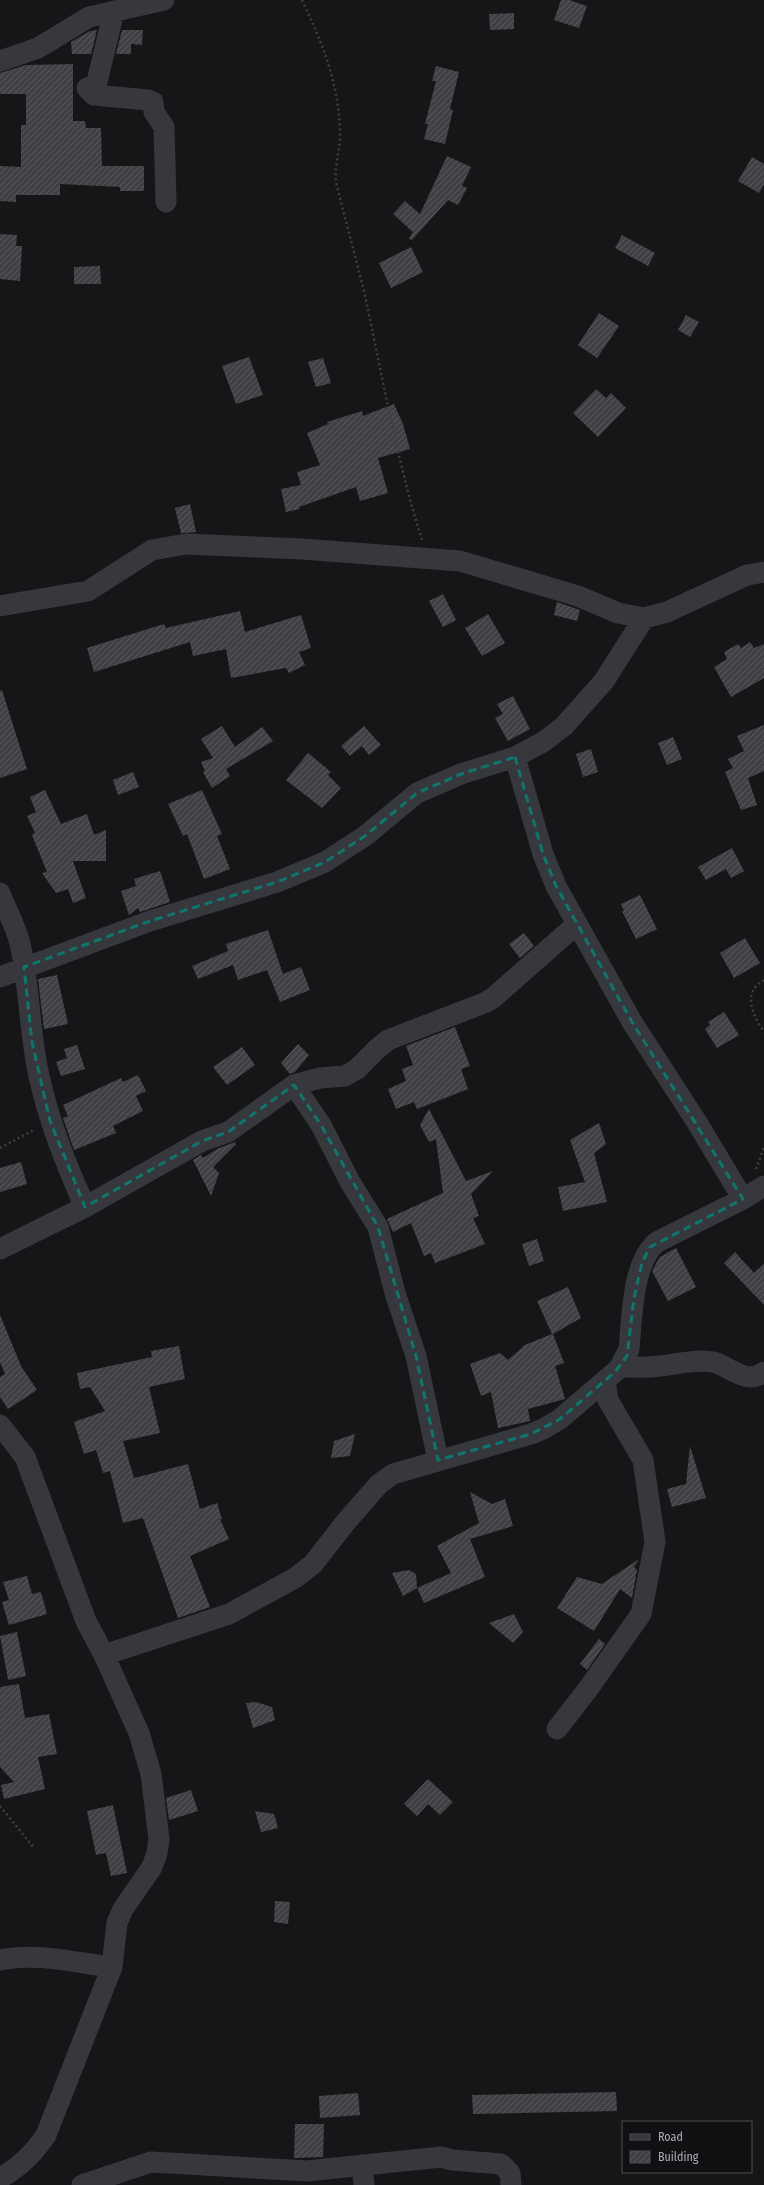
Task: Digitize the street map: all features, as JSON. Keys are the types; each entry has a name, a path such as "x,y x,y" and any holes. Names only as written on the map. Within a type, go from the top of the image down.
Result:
{"street":[{"path":"0,61 38,48 89,17 164,0"},
{"path":"114,12 96,86 87,88 94,95 148,100 153,102 154,112 164,127 166,202"},
{"path":"0,606 88,591 99,586 152,550 186,544 302,549 428,557 460,561 578,596 618,614 644,618 680,606 747,576 764,572"},
{"path":"0,977 150,921 277,882 325,862 365,836 417,793 461,774 515,756 543,742 564,726 604,681 644,618"},
{"path":"515,756 543,854 556,886 632,1022 698,1124 743,1199"},
{"path":"0,893 13,922 24,967 32,1042 50,1121 85,1207"},
{"path":"0,1249 85,1207 202,1141 228,1132 294,1085 320,1078 345,1076 357,1069 388,1040 484,1003 498,993 577,924"},
{"path":"294,1085 321,1125 350,1182 378,1227 395,1293 416,1356 438,1460"},
{"path":"104,1655 229,1614 295,1578 313,1564 345,1523 379,1484 400,1471 531,1434 560,1419 612,1374 629,1349 634,1298 642,1263 650,1248 657,1242 743,1199 764,1186"},
{"path":"612,1374 701,1361 714,1363 744,1376 760,1375 764,1372"},
{"path":"557,1729 588,1689 641,1614 655,1542 643,1460 608,1400 612,1374"},
{"path":"0,1425 25,1457 86,1621 104,1655 147,1757 151,1774 159,1839 158,1853 152,1867 123,1909 117,1923 112,1967 46,2135 36,2150 13,2171 0,2178"},
{"path":"0,1960 13,1957 29,1957 112,1967"},
{"path":"82,2185 151,2162 363,2175 386,2161 441,2157 452,2160 501,2164 510,2173 511,2185"}],"path":[{"path":"302,0 316,30 334,80 340,133 335,173 336,182 363,290 395,444 409,498 428,557"},
{"path":"764,980 754,988 750,995 750,1005 764,1032"},
{"path":"0,1148 50,1121"},
{"path":"0,1806 34,1848"}],"highlighted area":[{"path":"515,757 543,854 556,886 632,1022 743,1199 650,1247 642,1263 634,1298 627,1356 615,1372 560,1419 531,1434 438,1460 416,1356 378,1227 321,1125 294,1085 228,1132 202,1141 85,1207 50,1121 32,1042 24,967 150,921 277,882 325,862 365,836 417,793 461,774"}],"building":[{"path":"561,0 569,0 587,6 579,28 554,20"},
{"path":"514,13 514,29 490,30 489,14"},
{"path":"97,30 91,54 72,54 71,42 90,31"},
{"path":"122,30 143,30 142,45 131,44 131,54 116,54"},
{"path":"73,64 73,121 85,121 86,128 101,128 102,166 144,166 144,191 120,191 120,187 60,184 60,195 16,195 16,202 0,201 0,166 21,167 21,125 26,125 26,94 0,94 0,73 26,65"},
{"path":"436,66 459,72 450,109 453,110 445,144 424,139 428,124 425,124 436,81 432,81"},
{"path":"447,156 471,167 462,186 467,188 458,205 448,200 412,240 409,239 413,232 393,214 405,201 420,214"},
{"path":"752,157 764,164 764,184 759,193 738,181"},
{"path":"0,234 17,235 16,246 22,246 20,281 0,279"},
{"path":"622,235 655,253 648,266 615,248"},
{"path":"411,247 423,272 391,288 379,263"},
{"path":"100,266 101,284 74,284 74,267"},
{"path":"599,313 619,326 597,358 578,345"},
{"path":"686,315 699,322 690,337 678,330"},
{"path":"249,357 263,395 236,404 222,366"},
{"path":"323,358 331,383 316,387 308,362"},
{"path":"596,389 606,398 611,393 626,408 598,437 573,413"},
{"path":"394,404 403,424 410,449 378,458 388,493 360,501 356,487 299,507 300,509 286,512 281,489 301,485 297,472 320,465 307,433 328,424 327,422 362,411 363,416"},
{"path":"190,504 196,532 181,533 175,508"},
{"path":"443,594 456,620 443,627 429,601"},
{"path":"557,602 580,610 577,621 554,615"},
{"path":"240,611 245,632 301,615 311,648 299,652 305,665 289,673 286,668 231,678 226,649 193,656 190,642 94,672 87,648 164,624 166,628"},
{"path":"488,614 505,643 482,656 465,628"},
{"path":"750,642 754,648 764,644 764,678 731,697 714,667 727,659 724,652 738,644 741,648"},
{"path":"2,690 27,769 0,778 0,691"},
{"path":"513,696 530,729 508,741 495,718 503,714 497,704"},
{"path":"764,725 764,771 748,778 757,805 741,810 725,772 733,768 728,759 744,751 737,736"},
{"path":"222,726 235,747 262,727 273,741 226,769 230,776 212,788 203,772 205,771 201,762 213,758 201,739"},
{"path":"364,726 381,745 369,755 362,746 350,756 341,746"},
{"path":"673,737 682,759 667,765 658,743"},
{"path":"591,749 598,772 583,777 576,754"},
{"path":"308,753 331,772 328,775 341,788 322,808 286,780"},
{"path":"133,772 139,787 118,795 113,780"},
{"path":"45,790 61,824 87,814 94,835 106,830 106,861 73,861 86,898 73,903 68,889 56,893 42,873 47,872 32,835 35,833 27,816 36,812 30,797"},
{"path":"202,790 222,834 217,836 230,869 204,879 187,834 183,836 168,804"},
{"path":"732,848 744,871 731,878 726,869 706,880 698,867"},
{"path":"160,871 170,902 140,912 138,908 129,915 121,891 136,886 134,879"},
{"path":"640,895 657,929 636,939 622,911 624,911 621,904"},
{"path":"268,930 283,974 301,967 310,990 280,1002 267,970 238,980 233,965 198,979 192,966 228,951 226,944"},
{"path":"524,933 534,946 520,958 509,944"},
{"path":"745,938 760,963 734,978 720,953"},
{"path":"57,975 68,1024 44,1029 38,979"},
{"path":"724,1012 739,1035 717,1048 705,1029 710,1025 708,1022"},
{"path":"455,1027 470,1066 461,1069 468,1089 417,1109 414,1102 396,1109 388,1089 406,1081 402,1069 413,1065 406,1046"},
{"path":"298,1044 309,1055 295,1072 290,1074 281,1063"},
{"path":"77,1045 85,1069 61,1076 56,1062 67,1058 64,1049"},
{"path":"242,1047 255,1065 227,1085 213,1067"},
{"path":"138,1075 146,1091 136,1096 143,1111 113,1126 116,1133 74,1150 63,1118 68,1116 63,1105 121,1078 123,1082"},
{"path":"429,1109 466,1181 493,1171 471,1194 479,1216 473,1218 485,1244 435,1263 431,1253 424,1256 411,1223 393,1232 387,1219 443,1193 436,1139 429,1142 420,1125"},
{"path":"599,1123 606,1144 594,1153 607,1202 563,1211 558,1187 585,1182 570,1140"},
{"path":"235,1142 236,1144 213,1167 219,1173 211,1196 193,1160 201,1155 203,1158 219,1148"},
{"path":"21,1162 27,1184 0,1192 0,1168"},
{"path":"537,1239 544,1261 529,1266 522,1244"},
{"path":"676,1248 696,1287 668,1301 652,1271 660,1257"},
{"path":"735,1252 754,1273 764,1264 764,1305 724,1263"},
{"path":"568,1287 581,1318 553,1334 564,1363 555,1366 565,1399 528,1409 530,1421 498,1428 491,1392 481,1396 470,1364 500,1353 508,1360 525,1345 552,1334 537,1301"},
{"path":"0,1315 21,1366 37,1390 8,1409 0,1397 0,1377 5,1374 0,1362"},
{"path":"179,1346 185,1379 149,1387 160,1433 123,1441 134,1478 188,1464 200,1509 217,1503 222,1519 220,1519 229,1539 190,1556 210,1607 178,1618 143,1518 123,1523 110,1471 103,1473 96,1450 84,1454 74,1422 105,1411 90,1387 80,1389 77,1373 152,1357 151,1351"},
{"path":"355,1434 350,1456 331,1458 334,1441"},
{"path":"690,1446 706,1498 672,1507 667,1489 686,1484"},
{"path":"470,1492 492,1504 505,1499 513,1526 470,1539 485,1577 424,1603 417,1588 451,1573 437,1546 479,1523"},
{"path":"639,1559 634,1567 637,1570 632,1598 620,1589 594,1631 557,1608 577,1577 602,1584"},
{"path":"409,1570 416,1574 417,1588 403,1596 392,1573"},
{"path":"27,1576 32,1594 41,1592 47,1614 9,1625 2,1602 9,1600 3,1582"},
{"path":"514,1614 523,1632 513,1643 489,1623"},
{"path":"17,1632 26,1676 8,1680 0,1636"},
{"path":"599,1639 605,1644 587,1670 580,1664"},
{"path":"19,1684 25,1718 49,1714 57,1754 38,1757 45,1789 4,1799 1,1785 14,1782 0,1767 0,1687"},
{"path":"256,1702 272,1707 275,1720 253,1728 246,1703"},
{"path":"428,1779 453,1802 440,1815 428,1804 417,1816 404,1804"},
{"path":"191,1790 198,1811 169,1820 166,1798"},
{"path":"113,1805 127,1873 111,1876 106,1853 96,1855 87,1811"},
{"path":"255,1811 274,1814 278,1828 261,1832"},
{"path":"275,1901 290,1902 288,1924 274,1922"},
{"path":"616,2092 617,2111 473,2114 472,2095"},
{"path":"358,2093 360,2115 320,2118 319,2096"},
{"path":"295,2124 324,2124 323,2157 294,2158"}]}
